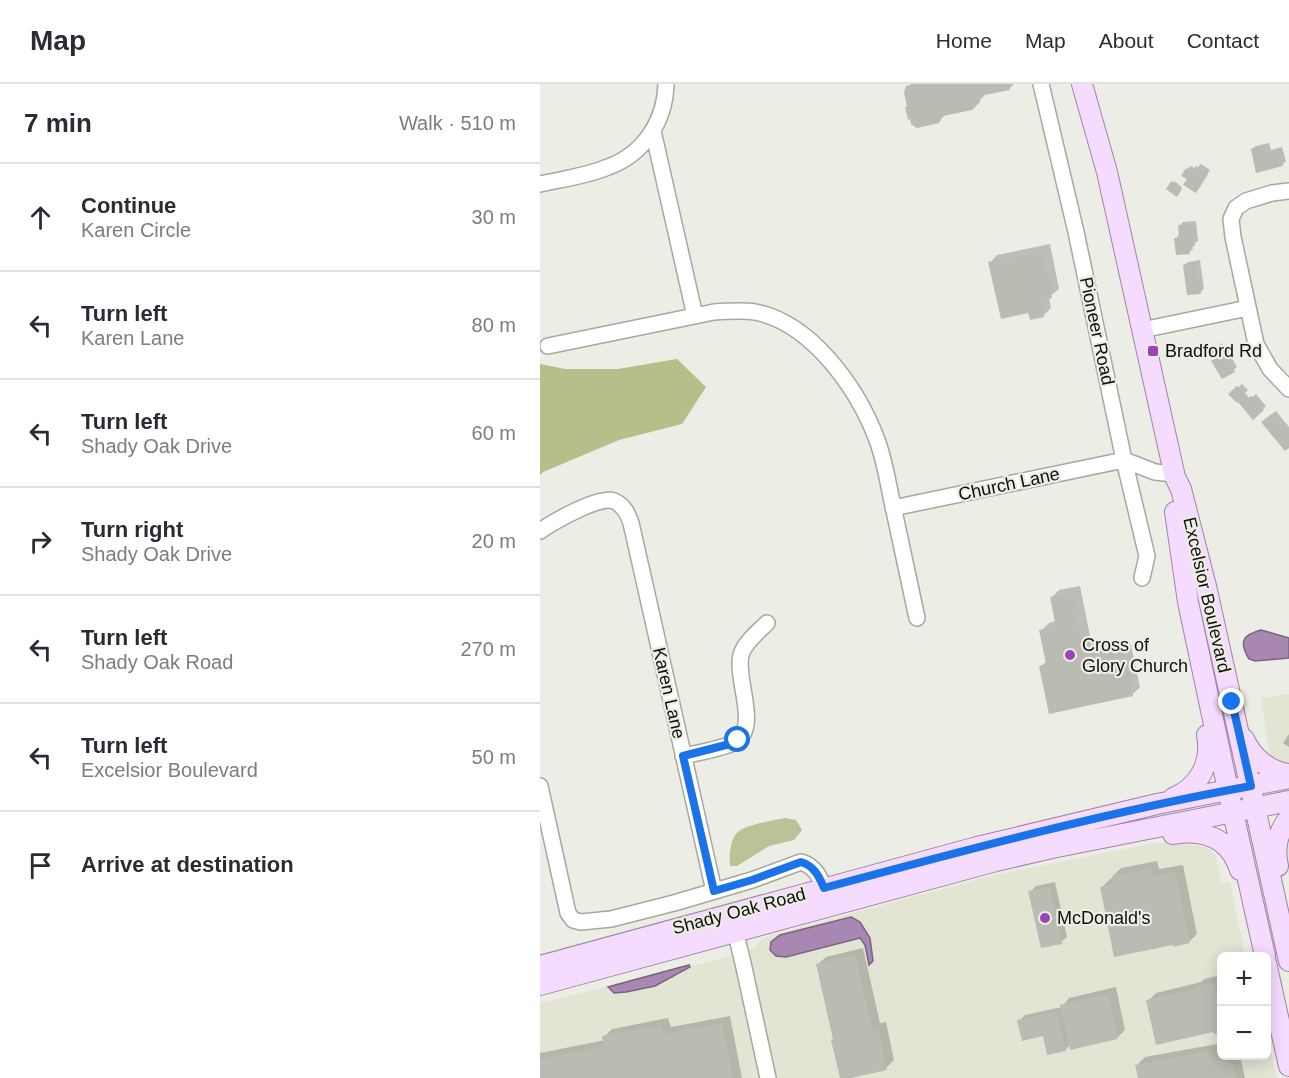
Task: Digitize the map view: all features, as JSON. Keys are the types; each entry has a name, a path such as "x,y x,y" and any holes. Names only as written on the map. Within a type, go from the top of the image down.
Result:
{"main road":[{"name":"Excelsior Boulevard","path":"1083,84 1104,162 1175,475 1181,489 1203,575 1289,961"},
{"name":"Excelsior Boulevard","path":"1175,475 1171,491 1188,602 1264,952"},
{"path":"1157,804 1178,796 1194,783 1204,770 1209,751 1191,662 1188,602"},
{"path":"1237,724 1248,748 1262,763 1289,776"},
{"name":"Shady Oak Road","path":"828,897 926,860 1157,804 1251,786 1289,776"},
{"name":"Shady Oak Road","path":"540,985 733,923 828,897 1289,801"},
{"path":"1289,818 1280,830 1275,849 1287,912 1289,946"},
{"path":"1084,842 1110,846 1179,833 1194,832 1210,836 1227,848 1238,863 1260,934"},
{"name":"Shady Oak Road","path":"540,966 733,923"},
{"name":"Excelsior Boulevard","path":"1271,986 1289,1066"}],"street":[{"path":"540,184 592,173 626,158 641,146 653,131 666,96 666,84"},
{"name":"Pioneer Road","path":"1041,84 1147,556 1142,578"},
{"path":"653,131 695,316"},
{"path":"1289,191 1272,193 1246,201 1236,208 1231,219 1256,344 1270,369 1289,389"},
{"path":"1142,330 1248,308"},
{"path":"548,346 714,312 755,312 775,318 793,329 816,346 836,367 853,390 867,415 878,441 917,618"},
{"path":"1124,460 1155,472 1175,475"},
{"name":"Church Lane","path":"893,508 1124,460"},
{"name":"Karen Lane","path":"540,531 602,500 613,500 628,513 714,891"},
{"path":"683,756 730,744 744,733 747,722 740,665 741,653 746,644 767,623"},
{"path":"540,786 568,913 573,920 581,922 611,919 752,880 801,862 811,866 818,874 828,897"},
{"path":"733,923 768,1078"},
{"path":"1271,964 1289,966"}],"shaded area":[{"path":"1261,630 1289,638 1289,658 1255,661 1249,659 1244,648 1244,640 1250,634"},
{"path":"1289,694 1289,877 1261,698"},
{"path":"1170,842 1207,847 1215,855 1222,883 1230,882 1244,952 1217,952 1217,1060 1271,1060 1271,1050 1277,1078 540,1078 540,1003 717,960 755,948 768,936 998,874 1149,844"},
{"path":"851,917 860,922 870,938 873,961 869,965 865,945 860,938 786,957 776,956 770,950 771,942 780,935"},
{"path":"689,965 690,967 655,986 614,993 608,987"}],"green space":[{"path":"677,359 706,387 682,424 619,440 540,475 540,364 565,369 618,369"},
{"path":"785,818 796,820 802,830 794,840 769,846 737,866 730,866 731,845 736,834 752,825"}],"building":[{"path":"916,84 1009,84 1010,90 979,96 980,102 972,110 943,116 939,123 917,128 911,124 910,119 908,120 904,92 906,86"},
{"path":"1266,145 1268,152 1279,150 1283,166 1256,173 1251,149"},
{"path":"1196,166 1208,174 1196,193 1183,185 1187,179 1181,176 1186,168 1192,172"},
{"path":"1171,181 1182,189 1177,197 1166,189"},
{"path":"1192,224 1195,246 1189,247 1190,254 1176,255 1174,238 1179,238 1178,225"},
{"path":"1043,251 1052,298 1041,301 1044,317 1030,320 1028,313 1001,319 988,262"},
{"path":"1197,263 1201,294 1187,295 1183,265"},
{"path":"1218,346 1235,372 1222,379 1211,361 1214,359 1209,350"},
{"path":"1237,386 1245,395 1242,398 1245,401 1251,396 1264,410 1253,420 1228,394"},
{"path":"1272,414 1289,433 1289,448 1285,451 1261,422"},
{"name":"Cross of Glory Church","path":"1072,593 1083,648 1094,646 1097,658 1124,652 1133,696 1049,714 1039,666 1046,664 1039,630 1056,627 1050,597"},
{"path":"1150,868 1151,876 1176,872 1190,943 1114,957 1100,887 1113,884 1112,876"},
{"name":"McDonald's","path":"1050,887 1062,944 1041,948 1028,891"},
{"path":"855,955 873,1030 878,1029 887,1070 851,1078 840,1078 816,964"},
{"path":"1214,982 1217,995 1217,1033 1213,1032 1156,1045 1146,1000 1195,989 1195,987"},
{"path":"1108,994 1118,1039 1070,1050 1060,1005"},
{"path":"1057,1011 1066,1051 1047,1055 1043,1036 1022,1041 1017,1020"},
{"path":"722,1023 733,1078 540,1078 540,1059 604,1046 602,1036 661,1025 663,1034"},
{"path":"1208,1051 1217,1060 1233,1064 1236,1078 1138,1078 1135,1065"}],"place":[{"name":"Bradford Rd","path":"1153,351"},
{"name":"Cross of Glory Church","path":"1070,655"},
{"name":"McDonald's","path":"1045,918"}],"route":[{"path":"738,740 683,756 714,891 801,862 811,866 818,874 824,888 1050,829 1157,804 1251,786 1232,702"}]}
